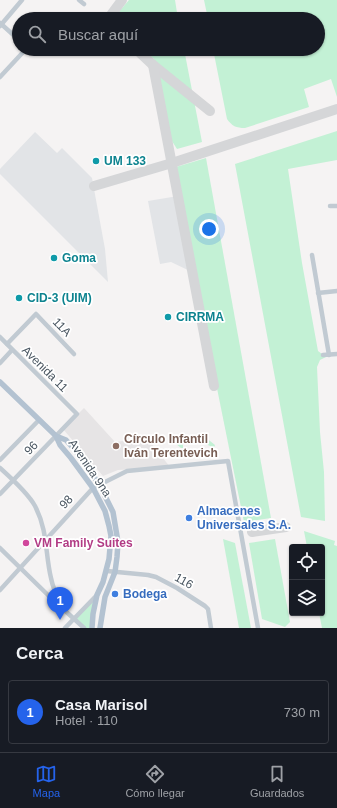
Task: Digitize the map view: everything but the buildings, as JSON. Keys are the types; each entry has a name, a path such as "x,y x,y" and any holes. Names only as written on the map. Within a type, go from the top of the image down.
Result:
{"main road":[{"path":"0,382 56,436"},
{"name":"Avenida 9na","path":"56,436 66,440 76,450 100,484 113,512 118,542 114,575 105,597 100,628"},
{"name":"Avenida 9na","path":"56,436 60,445 93,488 105,511 109,526 110,545 107,571 97,595 92,628"}],"street":[{"path":"12,34 0,24 22,0"},
{"path":"79,0 84,4"},
{"path":"0,77 20,56"},
{"path":"330,206 337,206"},
{"path":"312,256 329,355"},
{"path":"318,293 337,292"},
{"name":"11A","path":"7,344 36,314 74,354"},
{"name":"Avenida 11","path":"0,337 77,414"},
{"path":"0,363 12,350"},
{"path":"323,355 337,354"},
{"name":"96","path":"0,494 77,414"},
{"path":"0,460 39,420"},
{"name":"98","path":"0,590 93,488 100,484 127,471 228,461 258,628"},
{"path":"0,468 35,505 42,520 46,539 48,565 54,592 62,607"},
{"path":"0,548 20,569 84,628"},
{"name":"116","path":"107,571 114,575 128,573 148,575 156,577 177,588 201,602 208,609 211,628"},
{"path":"50,597 54,592"},
{"path":"65,628 97,595"}],"shaded area":[{"path":"35,132 57,153 62,148 92,178 105,249 108,282 0,174 0,169"},
{"path":"178,196 192,272 171,262 160,264 148,201"},
{"name":"Círculo Infantil Iván Terentevich","path":"84,408 115,442 147,438 170,467 118,470 103,476 63,429"}],"green space":[{"path":"129,0 175,0 177,12 119,12"},
{"path":"204,0 337,0 337,97 331,79 304,89 309,107 245,128 233,125 227,119 214,56 325,56 325,12 207,12"},
{"path":"150,56 185,56 202,142 177,149 170,138 154,59"},
{"path":"337,131 337,160 288,169 302,263 318,351 326,357 320,360 317,367 320,432 324,472 325,521 301,517 235,164"},
{"path":"206,158 271,518 244,522 203,319 176,167"},
{"path":"175,436 205,437 215,445 214,448 204,443 183,439 183,448 181,448 174,442"},
{"path":"304,531 335,541 334,545 337,546 337,628 322,628 320,616 325,616 325,544 306,544"},
{"path":"223,539 235,543 251,628 239,628"},
{"path":"275,539 290,622 285,627 262,619 249,543"},
{"path":"97,595 92,628 84,628 74,619"}],"taxiway":[{"path":"113,12 122,0"},
{"path":"143,56 210,111"},
{"path":"153,65 214,386"},
{"path":"94,186 172,163 337,109"},
{"path":"252,532 286,527"}],"place":[{"name":"UM 133","path":"96,161"},
{"name":"Goma","path":"54,258"},
{"name":"CID-3 (UIM)","path":"19,298"},
{"name":"CIRRMA","path":"168,317"},
{"name":"Círculo Infantil Iván Terentevich","path":"116,446"},
{"name":"Almacenes Universales S.A.","path":"189,518"},
{"name":"VM Family Suites","path":"26,543"},
{"name":"Bodega","path":"115,594"},
{"name":"Casa Marisol","path":"60,620"}]}
